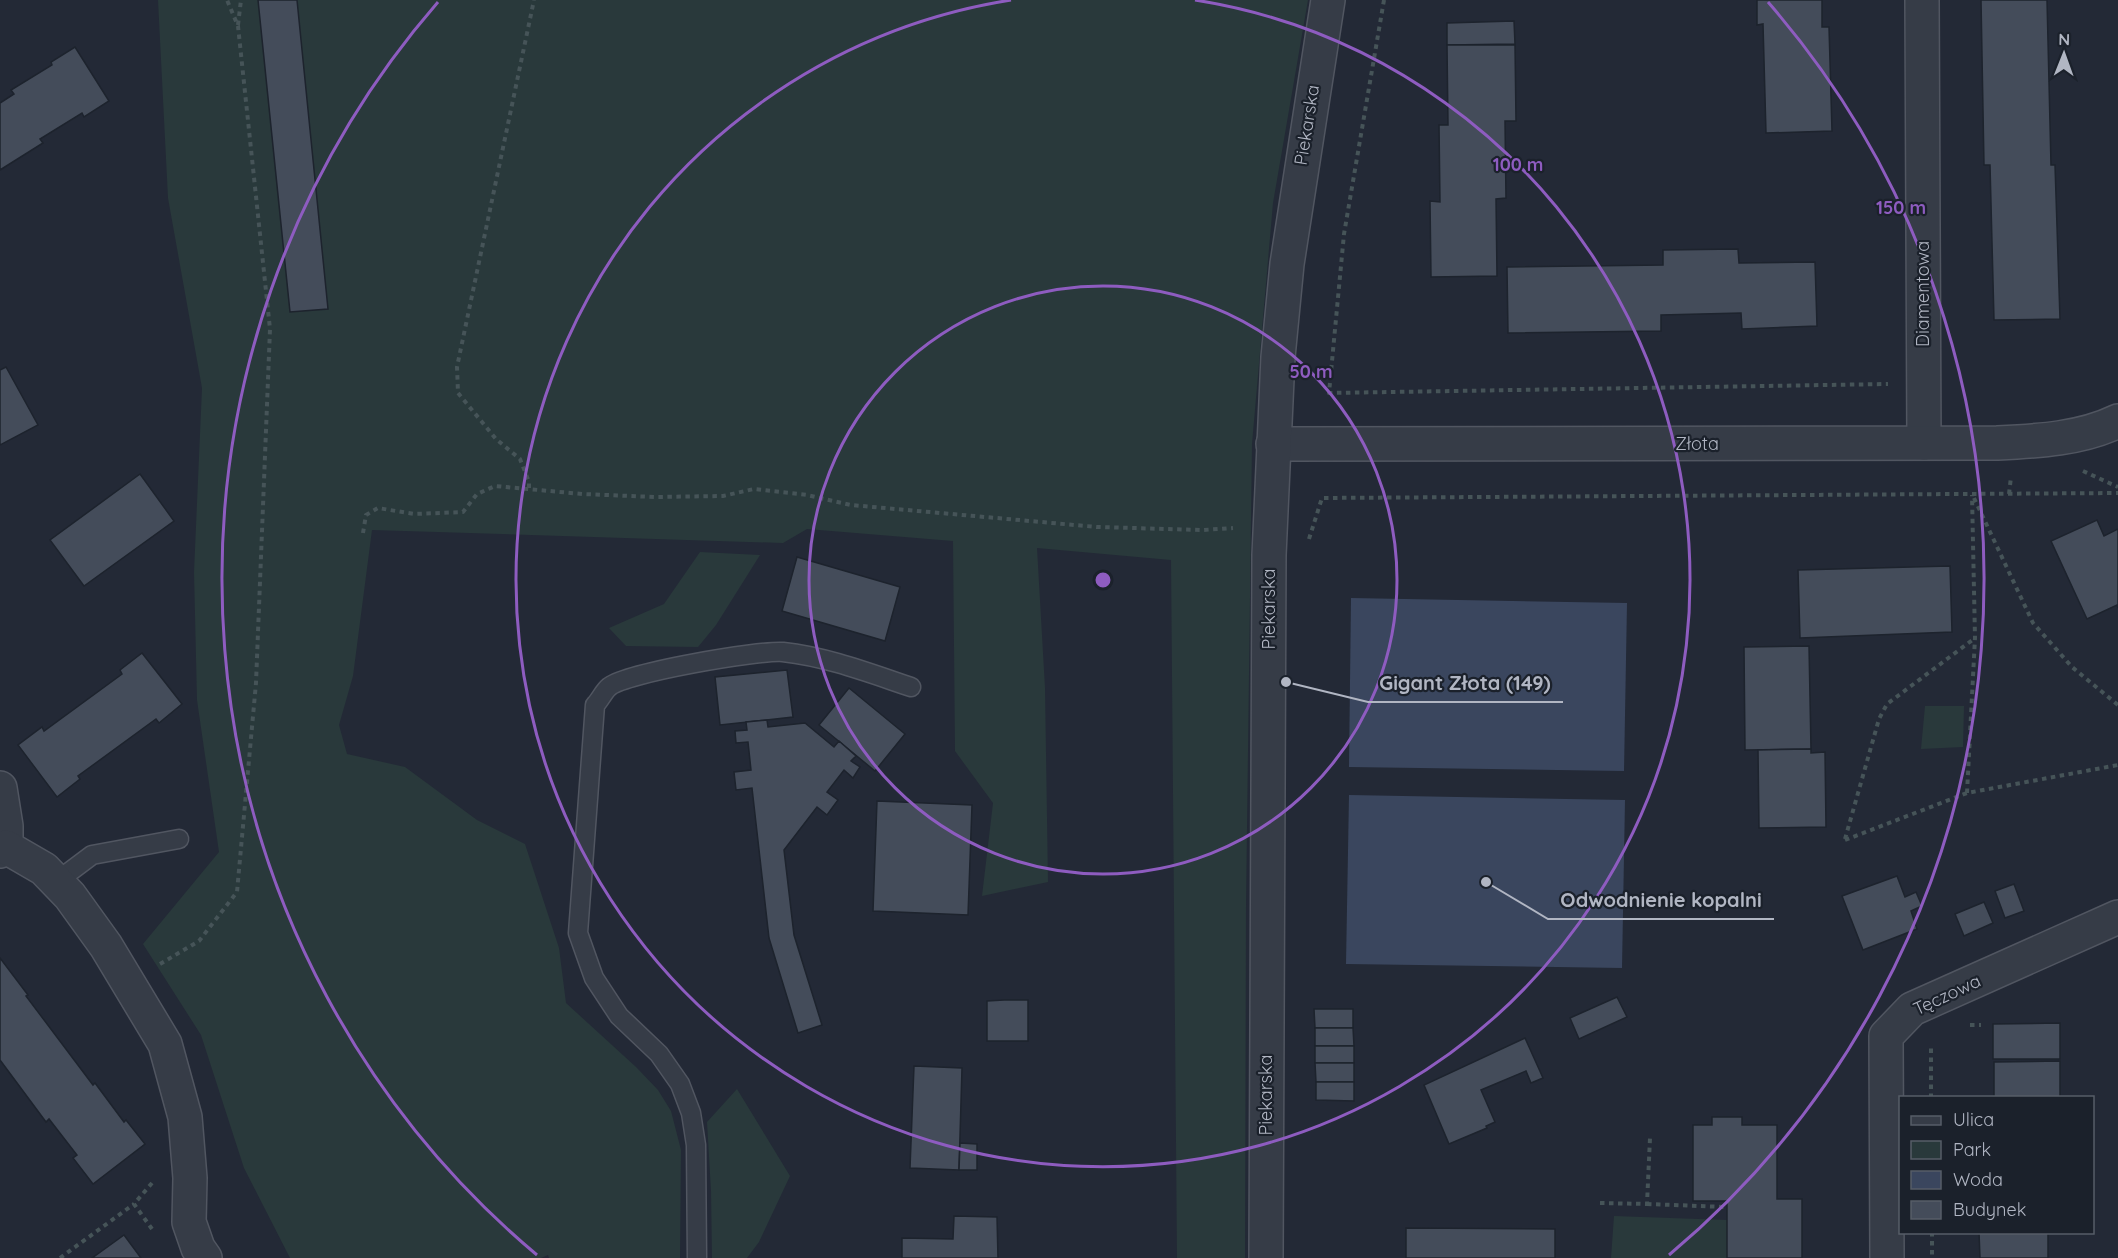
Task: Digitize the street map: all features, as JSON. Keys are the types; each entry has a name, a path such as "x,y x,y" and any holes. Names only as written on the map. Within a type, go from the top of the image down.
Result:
{"street":[{"name":"Piekarska","path":"1266,1258 1270,526 1273,444 1287,264 1328,0"},
{"name":"Diamentowa","path":"1922,0 1924,443"},
{"name":"Złota","path":"1273,444 1997,443 2047,440 2104,428 2118,421"},
{"path":"0,788 6,826 3,849 44,869 70,896 106,946 165,1044 185,1117 190,1178 189,1222 198,1248 205,1258"},
{"name":"Tęczowa","path":"1887,1258 1886,1036 1912,1008 2118,917"}],"lane":[{"path":"697,1258 696,1145 691,1113 680,1084 658,1054 619,1016 594,978 578,933 596,705 610,685 644,674 705,661 781,652 833,661 911,687"},
{"path":"56,882 92,855 179,838"}],"path":[{"path":"226,0 238,26"},
{"path":"129,984 199,941 237,892 256,683 270,329 238,26 241,0"},
{"path":"529,488 520,459 496,439 458,393 457,367 534,0"},
{"path":"1384,0 1344,234 1329,393 1888,384 1923,386"},
{"path":"2075,467 2118,488"},
{"path":"363,533 366,515 378,508 414,514 464,512 477,494 495,486 582,494 655,497 723,496 754,489 807,495 851,505 1097,527 1203,530 1270,526"},
{"path":"1322,498 2118,493"},
{"path":"1967,793 1975,638 1972,495"},
{"path":"1972,495 2033,623 2072,667 2118,705"},
{"path":"1975,638 1887,704 1879,719 1845,840 1967,793 2118,765"},
{"path":"1960,1024 1982,1025"},
{"path":"1931,1038 1931,1096"},
{"path":"1647,1204 1650,1138"},
{"path":"60,1258 134,1204 154,1180"},
{"path":"1600,1203 1726,1207"},
{"path":"134,1204 154,1232"},
{"path":"1932,1234 1932,1258"}],"green space":[{"path":"158,0 1308,0 1273,203 1252,444 1246,906 1245,1258 1177,1258 1171,560 1037,548 1045,688 1048,882 982,896 993,803 955,751 953,541 807,529 783,543 372,530 353,676 339,725 347,754 405,767 477,820 525,844 559,948 566,1003 636,1067 658,1090 671,1111 681,1150 680,1258 549,1258 548,1255 541,1258 290,1258 244,1168 201,1035 143,944 219,852 197,700 194,572 202,388 168,198"},
{"path":"700,552 760,555 716,625 698,647 626,646 609,628 664,604"},
{"path":"1925,706 1964,706 1963,747 1921,749"},
{"path":"737,1089 790,1176 759,1242 747,1258 712,1258 707,1122"},
{"path":"1614,1216 1727,1220 1727,1258 1611,1258"}],"water":[{"path":"1351,598 1627,603 1624,771 1349,767"},
{"path":"1349,795 1625,800 1622,968 1346,964"}],"building":[{"path":"258,0 297,0 328,309 290,312"},
{"path":"1757,0 1822,0 1822,27 1829,27 1832,131 1766,133 1763,24 1757,25"},
{"path":"1981,0 2047,0 2051,165 2055,165 2060,319 1994,320 1990,165 1984,165"},
{"path":"1514,21 1515,44 1447,45 1447,23"},
{"path":"1447,45 1515,45 1516,121 1505,121 1506,198 1496,199 1497,276 1431,277 1430,201 1440,202 1439,125 1448,125"},
{"path":"75,47 109,101 84,117 82,113 40,139 43,143 0,170 0,103 14,94 11,90 52,65 51,62"},
{"path":"1738,249 1739,263 1815,262 1817,326 1742,329 1741,313 1661,315 1661,331 1508,333 1507,267 1663,265 1663,250"},
{"path":"6,367 38,425 0,445 0,370"},
{"path":"140,474 174,521 84,586 50,540"},
{"path":"2097,520 2104,536 2118,529 2118,608 2117,605 2087,619 2051,541"},
{"path":"797,557 900,587 885,641 782,611"},
{"path":"1950,566 1952,632 1800,638 1798,570"},
{"path":"1809,646 1811,749 1745,750 1744,647"},
{"path":"142,653 182,704 159,723 156,719 78,776 80,779 57,797 18,745 42,727 44,731 122,674 120,670"},
{"path":"787,670 793,717 720,725 715,677"},
{"path":"849,688 905,734 875,771 819,725"},
{"path":"767,720 768,727 805,723 834,747 839,741 856,756 851,761 860,767 853,778 844,770 827,792 838,800 827,815 817,807 784,850 794,935 822,1025 798,1033 769,938 752,788 736,790 734,772 751,770 748,742 736,743 735,731 747,730 746,722"},
{"path":"1811,749 1811,753 1825,752 1826,827 1759,828 1758,750"},
{"path":"877,801 972,805 968,915 873,911"},
{"path":"1897,876 1905,897 1916,892 1922,906 1911,911 1917,929 1863,950 1842,896"},
{"path":"2014,884 2024,911 2005,918 1995,891"},
{"path":"1984,902 1993,923 1964,936 1955,914"},
{"path":"0,958 93,1085 95,1083 124,1122 126,1120 145,1144 93,1184 73,1158 77,1155 49,1119 46,1122 0,1060"},
{"path":"1617,997 1627,1017 1579,1039 1570,1018"},
{"path":"1028,1000 1028,1041 987,1041 987,1001"},
{"path":"1314,1009 1353,1009 1353,1028 1315,1028"},
{"path":"2060,1023 2060,1059 1993,1059 1993,1024"},
{"path":"1315,1028 1353,1028 1354,1046 1315,1046"},
{"path":"1525,1038 1543,1078 1531,1083 1526,1071 1481,1090 1495,1122 1486,1126 1487,1128 1449,1144 1424,1085"},
{"path":"1315,1046 1354,1046 1354,1063 1315,1063"},
{"path":"2060,1061 2060,1096 1994,1096 1994,1062"},
{"path":"1315,1063 1354,1063 1354,1082 1316,1082"},
{"path":"914,1066 962,1068 959,1170 910,1168"},
{"path":"1316,1082 1354,1082 1354,1101 1316,1100"},
{"path":"1712,1117 1742,1117 1742,1125 1777,1125 1777,1199 1802,1199 1802,1258 1727,1258 1727,1201 1693,1201 1693,1125 1712,1125"},
{"path":"960,1143 977,1144 977,1170 959,1170"},
{"path":"954,1216 997,1217 998,1258 902,1258 902,1238 953,1239"},
{"path":"1406,1228 1555,1229 1555,1258 1406,1258"},
{"path":"1979,1234 2048,1234 2048,1258 1980,1258"},
{"path":"124,1235 141,1258 92,1258"}],"place":[{"name":"Gigant Złota (149)","path":"1286,682"},
{"name":"Odwodnienie kopalni","path":"1486,882"}]}
